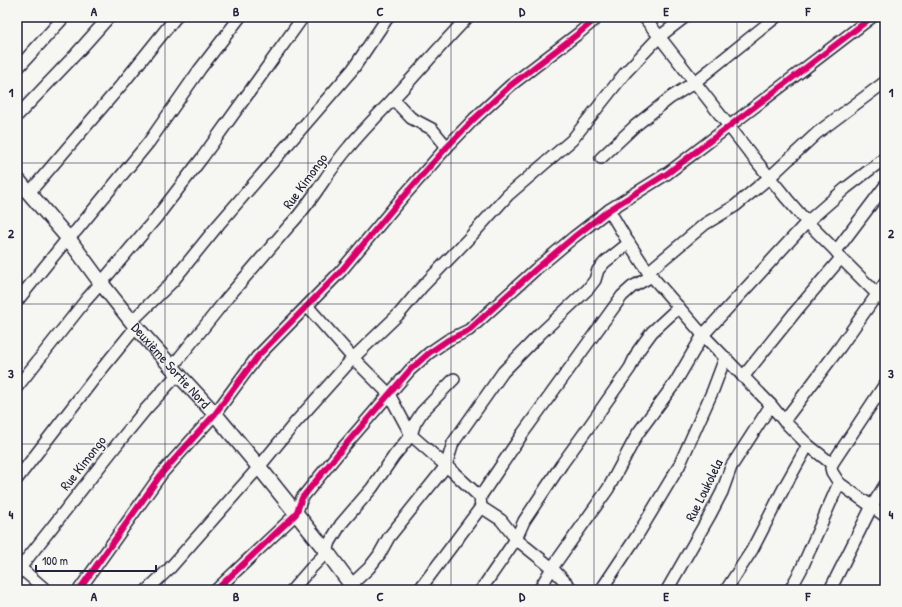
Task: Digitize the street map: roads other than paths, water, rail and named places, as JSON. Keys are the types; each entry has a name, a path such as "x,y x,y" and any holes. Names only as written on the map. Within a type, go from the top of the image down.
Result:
{"main road":[{"name":"Deuxième Sortie Nord","path":"17,179 68,238 134,324 215,414 260,467 353,587"}],"street":[{"path":"17,69 64,17"},
{"path":"17,116 109,17"},
{"path":"30,193 123,83 176,17"},
{"path":"17,301 149,142 200,69 240,17"},
{"path":"17,387 82,306 156,218 202,158 303,17"},
{"path":"17,479 134,324 172,282 219,224 353,69 388,17"},
{"name":"Rue Kimongo","path":"18,569 146,409 228,297 298,217 339,158 468,17"},
{"path":"79,590 163,472 215,414 257,357 341,271 447,147 474,119 511,85 580,33 598,17"},
{"path":"644,17 787,199 881,298"},
{"path":"147,590 170,568 260,467 295,423 353,358 400,313 421,288 471,236 508,194 572,140 625,73 659,37 684,17"},
{"path":"601,158 635,126 670,98 695,82 776,17"},
{"path":"216,590 296,514 302,498 341,450 410,370 429,353 448,340 469,330 536,269 574,237 609,210 668,173 872,17"},
{"path":"419,590 480,502 523,433 622,296 650,274 705,224 735,206 770,177 817,133 885,82"},
{"path":"394,99 411,118 432,129 447,147"},
{"path":"539,590 552,568 608,489 638,433 675,383 703,336 808,222 846,188 884,160"},
{"path":"743,377 796,312 839,255 885,186"},
{"path":"609,210 629,244 650,274 703,336 808,445 832,464"},
{"path":"353,587 379,555 389,537 446,466 453,444 503,372 540,334 588,289 595,280 598,270 605,262 629,244"},
{"path":"784,421 840,347 881,298 885,283"},
{"path":"307,306 353,358 389,394 411,436 452,471 480,502 500,520 516,539 552,568 573,590"},
{"path":"480,590 516,539 524,521 562,464 630,368 638,351 652,332 678,307"},
{"path":"602,590 637,536 679,466 713,390 725,358"},
{"path":"292,590 327,552 330,542 341,524 372,488 394,456 411,436 422,412 454,379"},
{"path":"885,384 832,464 831,468 839,483 885,516"},
{"name":"Rue Loukolela","path":"667,590 722,492 731,467 771,405"},
{"path":"726,590 752,550 808,445"},
{"path":"790,590 801,570 839,483"},
{"path":"830,590 872,506 885,485"},
{"path":"18,569 46,590"}]}
